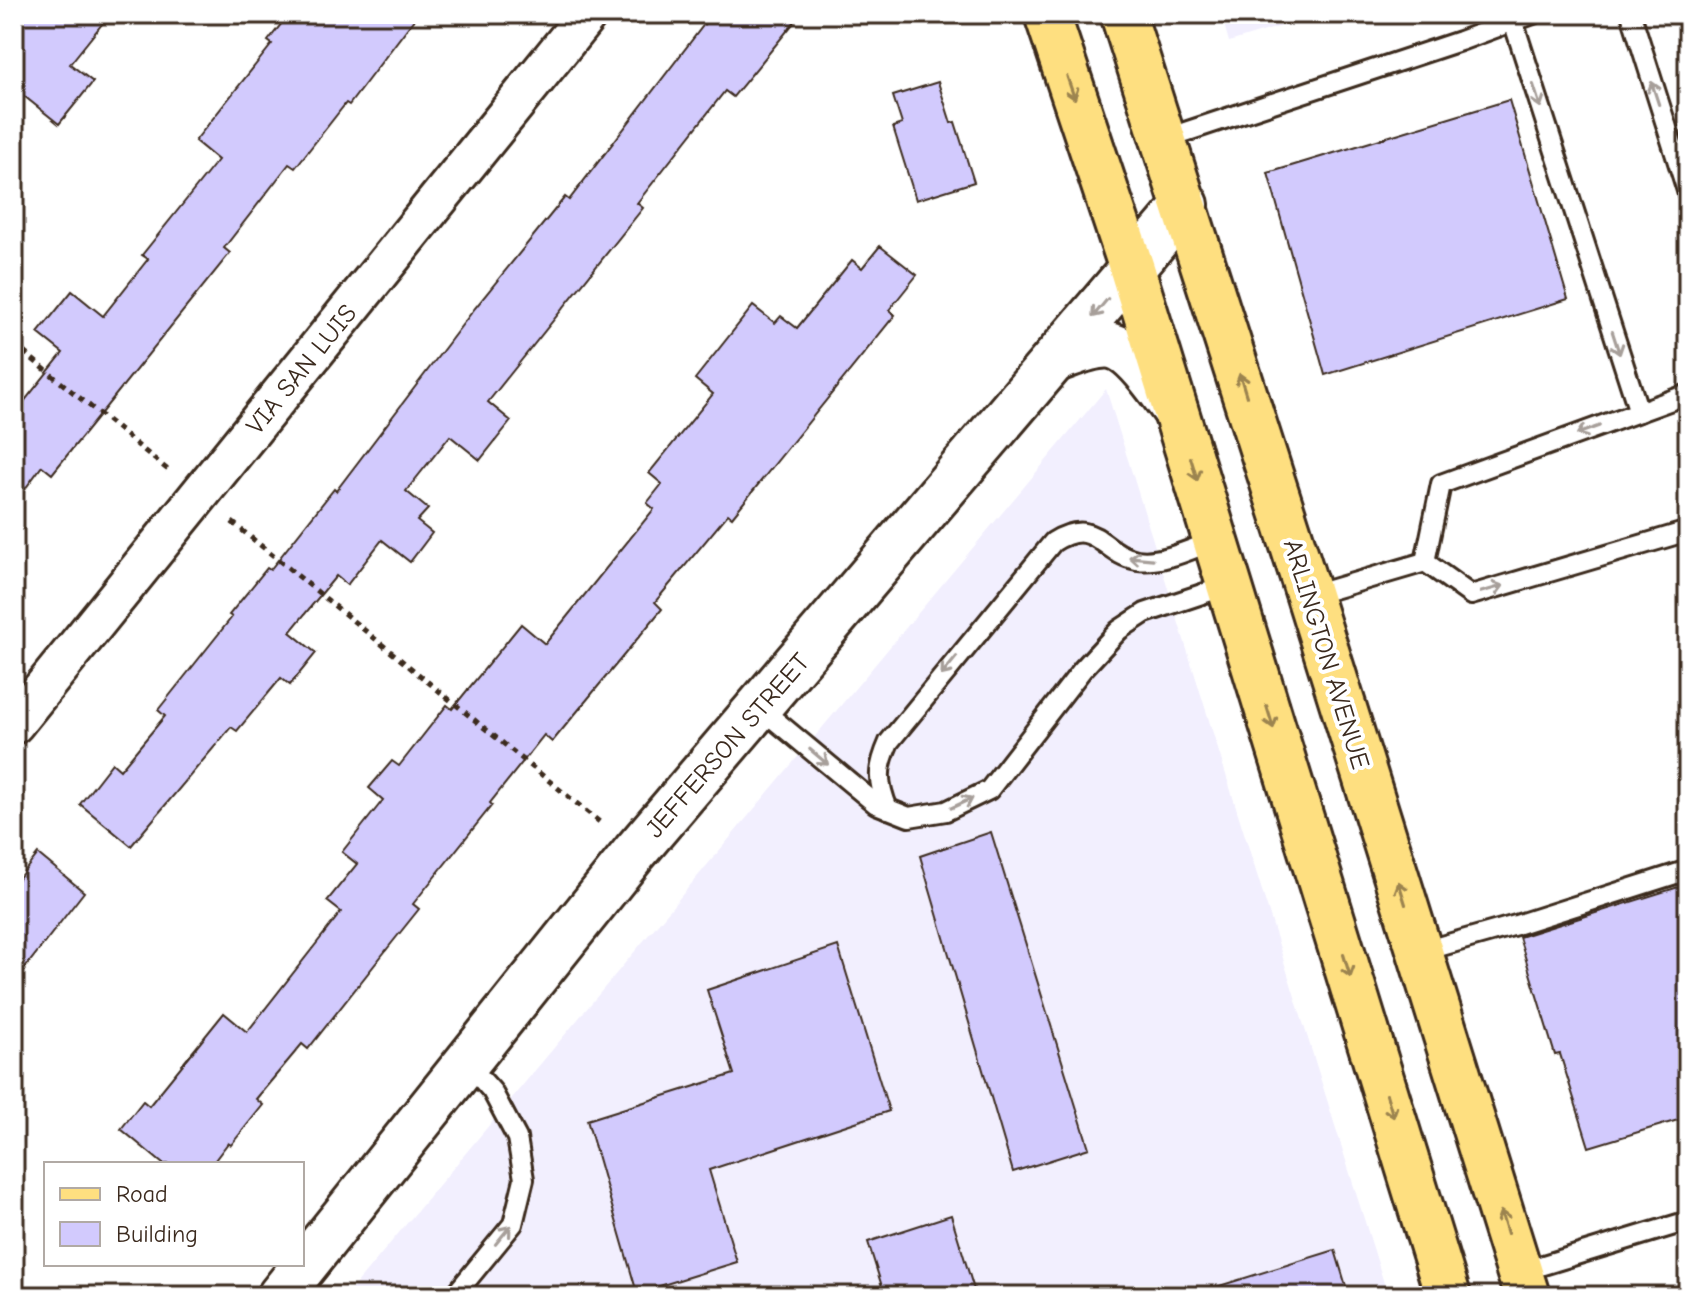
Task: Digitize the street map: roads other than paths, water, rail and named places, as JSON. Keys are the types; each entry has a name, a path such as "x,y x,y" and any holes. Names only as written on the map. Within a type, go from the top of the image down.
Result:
{"main road":[{"path":"1047,14 1177,412 1448,1296"},
{"name":"ARLINGTON AVENUE","path":"1123,14 1186,205 1524,1284"}],"street":[{"name":"VIA SAN LUIS","path":"14,724 588,14"},
{"name":"JEFFERSON STREET","path":"280,1296 635,852 1186,205"},
{"path":"1056,359 1090,348 1111,346 1130,354 1177,412"}],"lane":[{"path":"1164,139 1533,14"},
{"path":"1631,14 1688,194"},
{"path":"1513,21 1639,412"},
{"path":"1425,562 1441,484 1688,394"},
{"path":"888,809 879,777 880,763 889,742 1053,542 1077,531 1092,534 1124,555 1146,561 1216,540"},
{"path":"1425,562 1471,595 1688,531"},
{"path":"1309,596 1425,562"},
{"path":"759,707 876,804 909,817 946,811 989,790 1082,670 1119,630 1145,613 1229,585"},
{"path":"1420,952 1688,870"},
{"path":"454,1296 513,1224 524,1179 517,1138 492,1091 467,1063"},
{"path":"1524,1284 1688,1221"}]}
